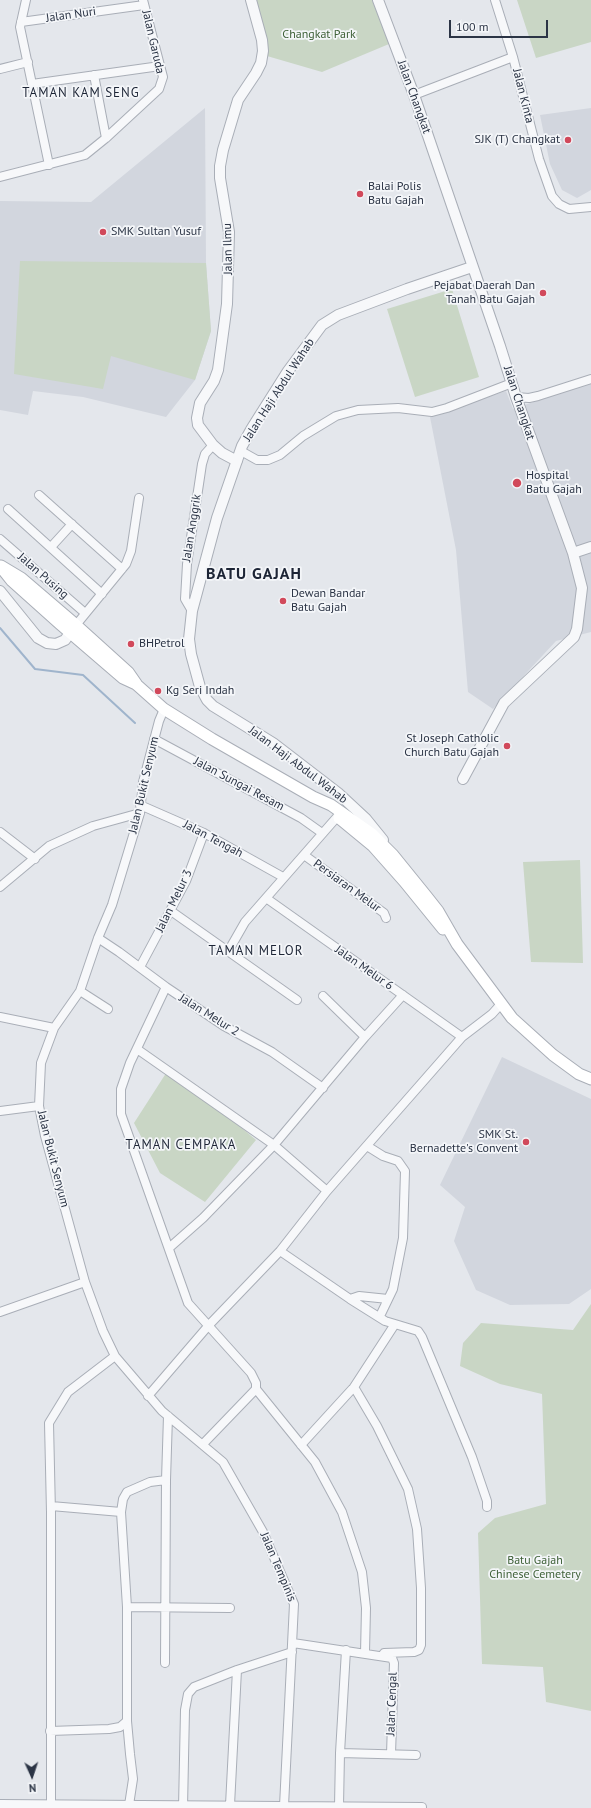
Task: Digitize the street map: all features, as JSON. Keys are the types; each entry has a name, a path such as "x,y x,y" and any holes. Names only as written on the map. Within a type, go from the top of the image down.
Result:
{"main road":[{"path":"0,566 21,578 73,628 128,672 137,685 164,709 191,727 313,797 331,804 372,834 393,855 438,911 457,944"},
{"path":"313,797 373,846 457,944 512,1018 553,1055 579,1074 591,1079"},
{"path":"372,834 373,846"}],"street":[{"path":"26,0 21,22 49,165"},
{"name":"Jalan Ilmu","path":"237,461 213,446 198,425 197,418 200,403 214,381 218,370 227,304 229,232 220,178 220,166 226,138 238,100 258,68 263,51 262,40 251,0"},
{"name":"Jalan Changkat","path":"378,0 414,95 516,397 572,553 582,588 578,629 574,638 504,703 463,779"},
{"name":"Jalan Kinta","path":"495,0 513,57 539,159 552,196 559,204 569,209 591,207"},
{"name":"Jalan Nuri","path":"21,22 144,2"},
{"name":"Jalan Garuda","path":"0,177 85,155 106,138 159,89 163,78 144,2"},
{"path":"414,95 513,57"},
{"path":"0,69 28,62"},
{"path":"32,84 160,66"},
{"path":"94,75 106,138"},
{"name":"Jalan Haji Abdul Wahab","path":"393,855 381,836 366,819 338,793 273,743 213,706 208,700 200,687 191,654 189,639 192,611 217,518 241,451 252,428 280,384 322,324 344,313 407,289 472,267"},
{"path":"516,397 530,398 538,396 591,378"},
{"path":"241,451 257,460 268,460 280,455 303,436 336,416 358,410 398,408 432,412 447,408 512,383"},
{"name":"Jalan Anggrik","path":"192,611 185,599 186,564 202,464 205,454 213,446"},
{"path":"39,496 122,569"},
{"path":"0,591 38,638 47,643 56,644 65,640 85,613 126,564 130,551 139,498"},
{"path":"8,509 102,594"},
{"path":"51,547 72,524"},
{"name":"Jalan Pusing","path":"0,539 85,613"},
{"path":"572,553 591,547"},
{"name":"Jalan Bukit Senyum","path":"148,1396 115,1356 103,1332 85,1282 45,1136 39,1106 41,1063 54,1028 80,990 98,938 112,905 140,809 143,782 159,721 164,709"},
{"name":"Jalan Sungai Resam","path":"154,739 301,818 322,833"},
{"path":"0,887 49,846 93,826 140,809"},
{"name":"Jalan Tengah","path":"140,809 204,832 283,877"},
{"path":"229,950 245,922 337,817"},
{"path":"366,819 372,834"},
{"path":"0,832 35,859"},
{"name":"Jalan Melur 3","path":"140,967 172,911 186,881 204,832"},
{"name":"Persiaran Melur","path":"304,855 384,913 386,918"},
{"name":"Jalan Melur 6","path":"266,898 403,995 465,1035"},
{"path":"172,911 229,950 297,1000"},
{"name":"Jalan Melur 2","path":"98,938 166,987 224,1026 272,1052 323,1088"},
{"path":"166,987 136,1049 121,1089 121,1114 188,1303 251,1373 256,1383 256,1390 315,1462 342,1512 362,1572 366,1608 365,1653"},
{"path":"80,990 108,1009"},
{"path":"169,1248 203,1218 274,1145 365,1037 403,995"},
{"path":"323,996 365,1037"},
{"path":"148,1396 209,1325 280,1251 327,1192 465,1035 492,1014 501,1004"},
{"path":"0,1017 54,1028"},
{"path":"136,1049 274,1145 327,1192"},
{"path":"0,1111 39,1106"},
{"path":"367,1146 383,1156 398,1161 405,1171 403,1238 393,1289 380,1316"},
{"path":"280,1251 350,1299 380,1316 385,1321 418,1331 422,1336 472,1457 487,1501 487,1507"},
{"path":"0,1312 85,1282"},
{"path":"350,1299 359,1296 388,1299"},
{"path":"301,1445 354,1387 395,1324"},
{"path":"50,1804 51,1506 49,1422 68,1392 115,1356"},
{"path":"354,1387 377,1426 408,1489 417,1529 421,1588 421,1645 419,1650 414,1652 384,1653 382,1656"},
{"path":"203,1444 256,1390"},
{"name":"Jalan Tempinis","path":"148,1396 168,1416 223,1462 263,1532 283,1575 294,1604 284,1806"},
{"path":"165,1663 166,1480 168,1416"},
{"path":"129,1805 134,1779 127,1721 127,1607 121,1512 123,1499 127,1492 150,1482 166,1480"},
{"path":"51,1506 121,1512"},
{"path":"127,1607 230,1608"},
{"name":"Jalan Cengal","path":"293,1643 390,1657 394,1663 391,1754"},
{"path":"339,1806 340,1753 346,1650"},
{"path":"183,1806 186,1710 188,1694 194,1687 237,1670 292,1652"},
{"path":"230,1805 237,1670"},
{"path":"50,1731 109,1729 120,1727 127,1721"},
{"path":"340,1753 416,1755"},
{"path":"0,1804 422,1807"}],"shaded area":[{"name":"SMK Sultan Yusuf","path":"205,108 206,263 211,331 195,380 166,417 83,397 33,391 28,415 0,410 0,201 91,202"},
{"name":"SJK (T) Changkat","path":"591,108 591,190 577,198 562,190 550,164 540,115"},
{"name":"Hospital Batu Gajah","path":"591,382 591,632 556,641 493,709 468,692 456,550 430,417 506,391 513,409"},
{"name":"SMK St. Bernadette's Convent","path":"502,1057 591,1099 591,1289 569,1304 510,1305 476,1290 454,1241 465,1207 440,1185"}],"green space":[{"name":"Changkat Park","path":"256,0 372,0 389,44 322,72 267,56 265,31"},
{"path":"517,0 591,0 591,42 536,58"},
{"path":"20,261 206,263 211,331 195,380 111,356 103,389 14,374"},
{"path":"452,289 479,377 415,397 387,309"},
{"path":"580,860 583,963 531,962 523,862"},
{"path":"170,1067 256,1140 205,1202 160,1173 134,1123"},
{"name":"Batu Gajah Chinese Cemetery","path":"591,1304 591,1711 546,1702 543,1667 482,1664 478,1533 495,1518 546,1504 542,1394 500,1384 460,1366 463,1343 481,1323 573,1330"}],"waterway":[{"path":"0,628 35,669 83,675 135,723"}],"place":[{"name":"SJK (T) Changkat","path":"568,140"},
{"name":"Balai Polis Batu Gajah","path":"360,194"},
{"name":"SMK Sultan Yusuf","path":"103,232"},
{"name":"Pejabat Daerah Dan Tanah Batu Gajah","path":"543,293"},
{"name":"Hospital Batu Gajah","path":"517,483"},
{"name":"Dewan Bandar Batu Gajah","path":"283,601"},
{"name":"BHPetrol","path":"131,644"},
{"name":"Kg Seri Indah","path":"158,691"},
{"name":"St Joseph Catholic Church Batu Gajah","path":"507,746"},
{"name":"SMK St. Bernadette's Convent","path":"526,1142"}],"district":[{"name":"TAMAN KAM SENG","path":"81,93"},
{"name":"BATU GAJAH","path":"254,574"},
{"name":"TAMAN MELOR","path":"256,951"},
{"name":"TAMAN CEMPAKA","path":"181,1145"}]}
